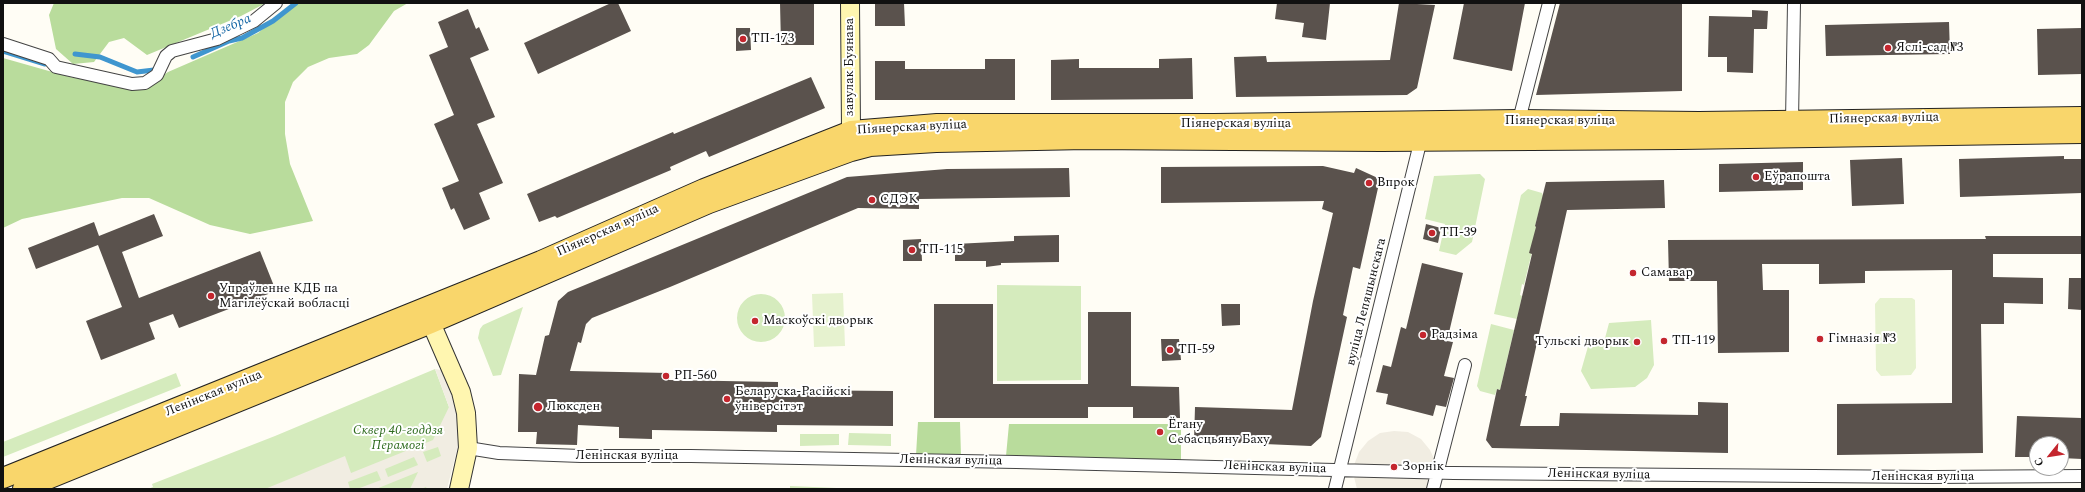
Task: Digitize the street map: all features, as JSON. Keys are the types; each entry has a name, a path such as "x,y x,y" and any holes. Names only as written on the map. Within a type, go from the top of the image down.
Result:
{"main road":[{"name":"Піянерская вуліца","path":"428,316 709,203 851,151 870,146 936,142 1086,140 1423,131 1519,120 1792,121 2082,117"},
{"name":"Піянерская вуліца","path":"428,316 541,261 704,188 850,131 937,124 1423,131 1681,139 2082,133"},
{"path":"850,131 851,151"},
{"name":"Ленінская вуліца","path":"3,478 428,316"},
{"name":"Ленінская вуліца","path":"23,489 428,316"}],"street":[{"path":"3,44 48,59 56,67 132,84 145,83 157,75 166,56 172,51 217,40 254,21 276,3"},
{"name":"завулак Буянава","path":"850,3 850,131"},
{"path":"1519,120 1549,3"},
{"path":"1792,121 1794,3"},
{"name":"вуліца Лепяшынскага","path":"1335,489 1423,131"},
{"path":"428,316 461,392 466,413 468,448 459,489"},
{"path":"1433,489 1465,365"},
{"name":"Ленінская вуліца","path":"468,448 498,453 581,456 699,456 1437,473 1924,477 2082,476"}],"green space":[{"path":"54,3 264,4 241,16 147,55 124,38 109,42 94,62 73,64 56,49 49,15"},
{"path":"294,3 408,3 394,11 369,45 357,54 329,58 308,67 293,82 285,102 285,134 290,164 313,221 250,234 210,225 149,198 122,198 22,219 3,228 3,58 70,77 110,84 152,83 168,72 258,33"},
{"path":"1480,174 1485,179 1472,242 1456,255 1439,251 1445,224 1425,219 1434,176"},
{"path":"1528,189 1542,193 1543,196 1535,226 1538,227 1524,285 1522,284 1520,295 1522,296 1517,319 1494,314 1521,195"},
{"path":"997,285 1081,286 1081,380 997,381"},
{"path":"843,293 845,346 814,347 812,294"},
{"path":"756,294 766,294 778,301 785,313 785,323 778,335 766,342 756,342 748,338 741,331 737,323 737,313 741,305 748,298"},
{"path":"1880,298 1912,298 1915,300 1916,368 1911,375 1881,376 1876,370 1875,304"},
{"path":"523,307 501,375 493,376 478,338 480,329 483,325"},
{"path":"1651,320 1654,365 1647,378 1635,387 1591,389 1581,371 1589,343 1604,342 1609,323"},
{"path":"1491,324 1514,330 1500,390 1497,389 1495,395 1480,391 1477,386"},
{"name":"Сквер 40-годдзя Перамогі","path":"435,369 449,407 451,426 437,489 148,489 153,487 152,484 275,436"},
{"path":"176,373 181,386 3,457 3,442"},
{"path":"918,422 960,422 961,456 916,455"},
{"path":"1009,424 1181,424 1181,461 1006,456"},
{"path":"849,433 891,434 891,446 848,445"},
{"path":"800,434 839,434 839,445 800,446"},
{"path":"790,486 860,489 790,489"}],"shaded area":[{"path":"435,369 442,370 462,423 461,434 447,489 427,489 426,487 421,489 410,489 418,472 376,489 357,489 381,480 377,471 348,482 350,489 265,489 345,456 351,473 433,440 449,407","holes":["438,447 441,456 427,462 423,452","414,457 418,465 388,477 385,469"]},
{"path":"1394,431 1408,432 1421,439 1430,450 1436,463 1434,489 1357,489 1354,477 1354,465 1359,452 1368,441 1380,433"}],"building":[{"path":"611,3 618,3 631,31 538,74 524,43"},
{"path":"780,3 814,3 814,45 781,45"},
{"path":"875,3 904,3 905,26 875,26"},
{"path":"1277,3 1330,3 1326,40 1302,37 1304,23 1275,19"},
{"path":"1399,3 1435,5 1417,88 1407,95 1236,97 1234,57 1266,56 1267,62 1390,60"},
{"path":"1464,3 1525,3 1512,71 1453,59"},
{"path":"1560,3 1682,3 1682,91 1536,95"},
{"path":"468,9 476,29 479,27 489,50 470,58 495,117 477,124 503,183 479,193 490,219 464,230 454,208 451,210 442,188 459,181 434,124 454,115 429,55 448,47 438,22"},
{"path":"1752,10 1768,11 1767,29 1754,29 1753,73 1727,72 1727,57 1708,57 1709,16 1752,17"},
{"path":"1949,22 1950,54 1826,56 1825,25"},
{"name":"ТП-173","path":"736,28 750,28 751,50 736,51"},
{"path":"2082,28 2082,74 2038,75 2037,29"},
{"path":"1192,58 1193,99 1051,100 1051,60 1079,59 1079,68 1159,68 1159,59"},
{"path":"985,59 1015,59 1015,100 875,100 875,61 905,61 905,69 985,69"},
{"path":"811,77 825,108 709,157 706,151 670,167 671,170 557,218 555,216 539,222 527,194 673,132 674,134"},
{"path":"2064,156 2064,159 2082,159 2082,193 1960,197 1959,159"},
{"path":"1902,158 1904,204 1852,206 1850,160"},
{"path":"1803,162 1803,190 1719,192 1719,164"},
{"path":"1323,166 1354,173 1356,168 1380,179 1360,269 1353,267 1343,315 1347,317 1321,437 1311,446 1194,441 1195,407 1292,410 1313,301 1333,213 1322,209 1324,201 1161,203 1161,167"},
{"path":"1069,168 1070,197 919,199 919,209 858,208 592,318 586,324 581,343 578,342 570,371 669,373 669,380 778,382 778,390 893,391 893,426 777,425 777,432 652,430 652,439 619,438 619,427 578,425 577,445 536,444 537,432 518,432 519,374 536,375 545,336 549,335 558,301 568,292 847,177 947,169"},
{"path":"1664,180 1665,208 1567,210 1525,396 1527,396 1520,426 1559,426 1560,413 1698,415 1698,402 1728,403 1728,453 1492,448 1486,440 1497,389 1500,390 1532,254 1529,253 1546,182"},
{"path":"154,214 163,236 122,252 139,298 260,251 276,291 179,328 173,314 149,323 155,339 101,360 86,321 122,307 98,245 36,269 28,248 94,222 99,236"},
{"name":"ТП-39","path":"1426,224 1441,228 1438,243 1423,239"},
{"path":"1059,235 1059,262 1001,263 1001,265 986,267 986,261 955,261 955,244 1014,241 1014,236"},
{"path":"1985,236 2082,236 2082,254 1993,254 1993,277 2043,278 2043,304 2004,303 2004,324 1981,324 1983,453 1837,455 1837,404 1952,403 1952,270 1865,271 1865,283 1819,284 1819,264 1762,264 1763,290 1789,290 1789,352 1718,353 1717,281 1669,281 1668,240 1986,239"},
{"name":"ТП-115","path":"921,239 922,261 903,261 903,240"},
{"name":"Радзіма","path":"1422,263 1463,273 1447,341 1453,342 1444,376 1454,378 1446,407 1436,405 1433,416 1386,404 1388,394 1376,392 1383,365 1391,367 1401,327 1406,329"},
{"path":"2069,278 2082,278 2082,310 2068,309"},
{"path":"934,304 993,304 993,384 1088,384 1088,312 1131,312 1131,386 1179,387 1180,418 1133,418 1133,407 1088,407 1088,418 934,418"},
{"path":"1221,304 1240,304 1240,325 1222,326"},
{"name":"ТП-59","path":"1161,339 1179,339 1181,360 1162,361"},
{"path":"2017,416 2082,418 2082,459 2069,458 2069,436 2029,436 2029,457 2015,457"}],"waterway":[{"name":"Дзебра","path":"193,57 229,41 242,38 273,21 296,3"},
{"name":"Дзебра","path":"3,51 45,64"},
{"name":"Дзебра","path":"75,54 100,57 137,72 154,70"}],"place":[{"name":"ТП-173","path":"743,39"},
{"name":"Яслі-сад №3","path":"1888,48"},
{"name":"Еўрапошта","path":"1756,177"},
{"name":"Впрок","path":"1369,183"},
{"name":"СДЭК","path":"872,200"},
{"name":"ТП-39","path":"1432,233"},
{"name":"ТП-115","path":"912,250"},
{"name":"Самавар","path":"1633,273"},
{"name":"Упраўленне КДБ па Магілёўскай вобласці","path":"211,296"},
{"name":"Маскоўскі дворык","path":"755,321"},
{"name":"Радзіма","path":"1423,335"},
{"name":"Гімназія №3","path":"1820,339"},
{"name":"ТП-119","path":"1664,341"},
{"name":"Тульскі дворык","path":"1637,342"},
{"name":"ТП-59","path":"1170,350"},
{"name":"РП-560","path":"666,376"},
{"name":"Беларуска-Расійскі ўніверсітэт","path":"727,399"},
{"name":"Люксден","path":"538,407"},
{"name":"Ёгану Себасцьяну Баху","path":"1160,432"},
{"name":"Зорнік","path":"1394,467"}]}
